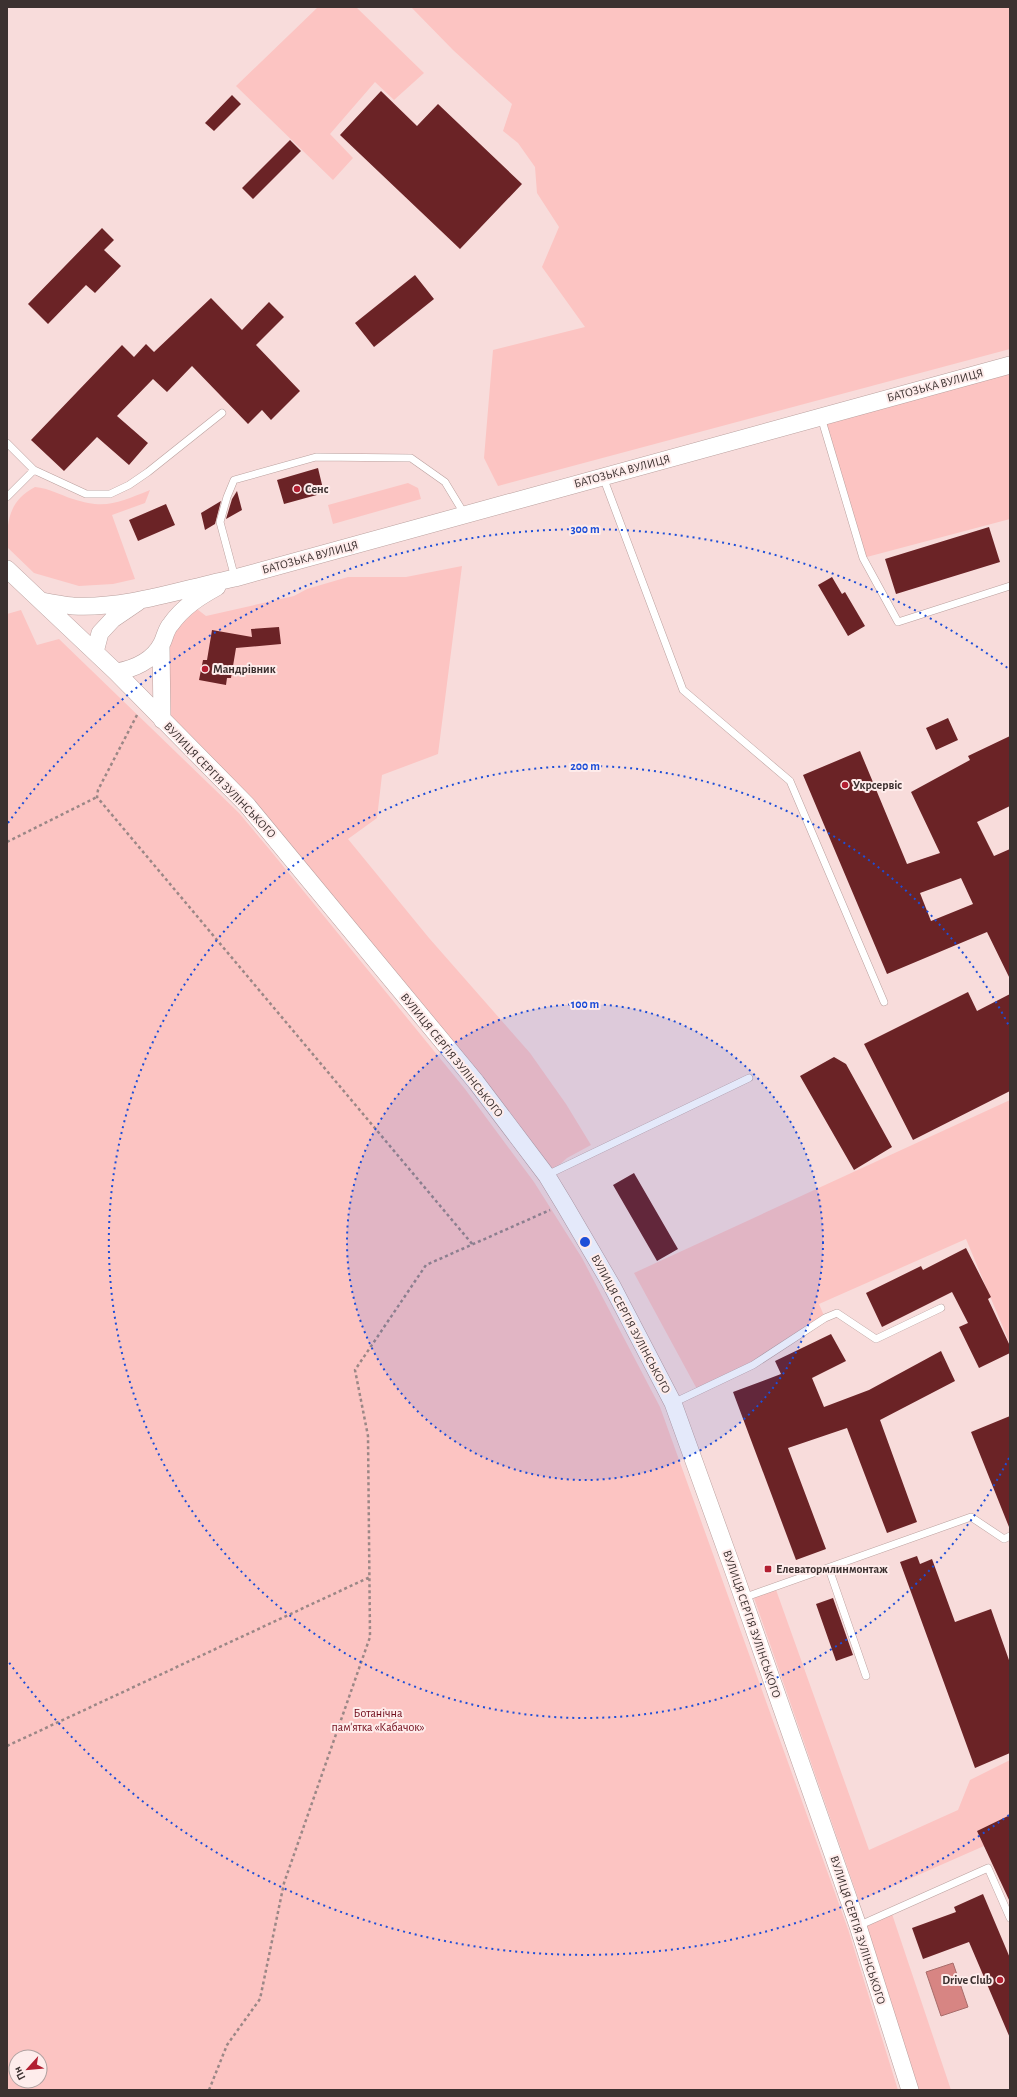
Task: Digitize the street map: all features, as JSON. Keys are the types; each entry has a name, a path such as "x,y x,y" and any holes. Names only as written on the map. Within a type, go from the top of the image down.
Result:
{"street":[{"name":"БАТОЗЬКА ВУЛИЦЯ","path":"42,602 73,606 99,605 144,599 235,578 1010,364"},
{"name":"ВУЛИЦЯ СЕРГІЯ ЗУЛІНСЬКОГО","path":"7,569 116,672 247,805 476,1082 547,1176 564,1204 612,1286 672,1403 743,1599 858,1926 910,2090"},
{"name":"БАТОЗЬКА ВУЛИЦЯ","path":"116,672 132,669 146,661 161,645 169,625 182,610 199,597 235,578"},
{"name":"БАТОЗЬКА ВУЛИЦЯ","path":"95,652 100,633 113,619 144,599"},
{"name":"БАТОЗЬКА ВУЛИЦЯ","path":"161,645 162,720"}],"lane":[{"path":"7,443 34,470 86,494 110,494 129,485 148,472 222,413"},
{"path":"821,417 863,558 898,622 1010,586"},
{"path":"235,578 220,522 234,480 316,457 411,458 445,482 465,515"},
{"path":"7,496 34,470"},
{"path":"603,477 683,690 790,781 884,1002"},
{"path":"547,1176 749,1078"},
{"path":"672,1403 753,1365 825,1318 837,1313 876,1339 941,1308"},
{"path":"743,1599 971,1517 1004,1539 1010,1536"},
{"path":"829,1568 866,1676"},
{"path":"858,1926 988,1868 1010,1918"}],"path":[{"path":"144,702 98,790 97,798 473,1245"},
{"path":"7,842 97,798"},
{"path":"209,2090 227,2045 260,1999 284,1883 370,1637 368,1436 355,1370 426,1265 564,1204"},
{"path":"7,1746 370,1577"}],"green space":[{"path":"318,7 356,7 424,73 394,100 375,82 330,134 353,158 333,180 236,86"},
{"path":"411,7 1010,7 1010,349 498,486 484,458 493,350 585,327 542,267 559,227 537,193 535,167 518,143 503,131 512,104 453,50"},
{"path":"1010,365 1010,519 863,558 821,417"},
{"path":"408,483 418,488 421,499 333,524 328,505"},
{"path":"35,487 50,490 73,499 95,504 121,501 150,490 145,503 112,515 135,579 113,584 79,586 34,573 7,547 11,512 20,498 26,492"},
{"path":"462,566 438,754 382,775 377,818 348,839 429,938 530,1053 566,1104 591,1145 567,1158 547,1176 279,842 162,720 161,645 197,609 206,616 294,596 307,589 348,577 406,577"},
{"name":"Ботанічна пам'ятка «Кабачок»","path":"21,610 37,645 59,639 239,813 465,1089 534,1182 582,1258 660,1407 848,1929 898,2090 7,2090 7,614"},
{"path":"1010,1100 1010,1344 966,1239 819,1304 825,1318 753,1365 698,1391 634,1273"},
{"path":"775,1587 869,1850 958,1810 970,1780 1010,1760 1010,1819 1008,1816 977,1831 984,1846 859,1901 753,1595"},
{"path":"891,1911 951,2090 910,2090 858,1926"}],"shaded area":[{"path":"953,1963 968,2007 941,2016 926,1972"}],"building":[{"path":"381,91 417,126 438,104 522,184 460,249 340,135"},
{"path":"232,95 241,104 214,131 205,123"},
{"path":"290,140 301,151 253,199 242,188"},
{"path":"102,228 114,240 104,250 121,266 95,293 86,285 48,324 28,304"},
{"path":"415,275 434,299 374,347 355,323"},
{"path":"211,298 242,330 269,302 284,317 256,345 300,391 271,420 262,410 248,424 192,366 167,392 153,379 117,416 148,443 129,465 97,437 64,471 31,440 122,345 134,357 146,344 154,352"},
{"path":"318,468 324,493 284,504 277,480"},
{"path":"237,491 242,510 226,519 232,499"},
{"path":"221,501 215,524 205,530 201,513"},
{"path":"166,504 175,525 138,541 129,520"},
{"path":"989,527 1000,562 896,594 885,559"},
{"path":"832,577 842,594 845,592 865,626 848,636 818,585"},
{"path":"279,627 281,644 236,648 231,678 227,678 226,685 199,680 203,660 207,660 212,630 252,637 251,629"},
{"path":"948,718 958,740 936,750 926,728"},
{"path":"1010,736 1010,806 977,822 994,856 1010,849 1010,979 987,932 887,974 803,775 860,751 907,864 940,853 911,792 970,760 968,756","holes":["961,878 973,904 931,921 920,893"]},
{"path":"968,992 977,1011 1010,994 1010,1091 913,1140 864,1044"},
{"path":"834,1057 846,1064 892,1147 854,1170 800,1076"},
{"path":"634,1173 678,1249 657,1261 613,1185"},
{"path":"966,1248 991,1297 988,1299 1010,1346 1010,1353 979,1368 959,1327 968,1323 952,1292 882,1327 866,1293 921,1266 923,1270"},
{"path":"831,1334 846,1361 812,1378 824,1407 869,1390 941,1351 955,1381 880,1420 917,1522 887,1533 847,1428 788,1448 826,1549 796,1560 733,1392 781,1374 775,1361"},
{"path":"1010,1416 1010,1527 1009,1527 971,1432"},
{"path":"917,1556 920,1564 932,1559 955,1622 991,1609 1010,1663 1010,1753 975,1768 900,1562"},
{"path":"833,1598 853,1655 836,1661 816,1604"},
{"path":"1010,1815 1010,1902 977,1831"},
{"path":"983,1894 1010,1958 1010,2038 969,1942 923,1959 912,1928 956,1912 954,1907"}],"place":[{"name":"Сенс","path":"297,489"},
{"name":"Мандрівник","path":"205,669"},
{"name":"Укрсервіс","path":"845,785"},
{"name":"Елеватормлинмонтаж","path":"768,1569"},
{"name":"Drive Club","path":"1000,1980"}]}
